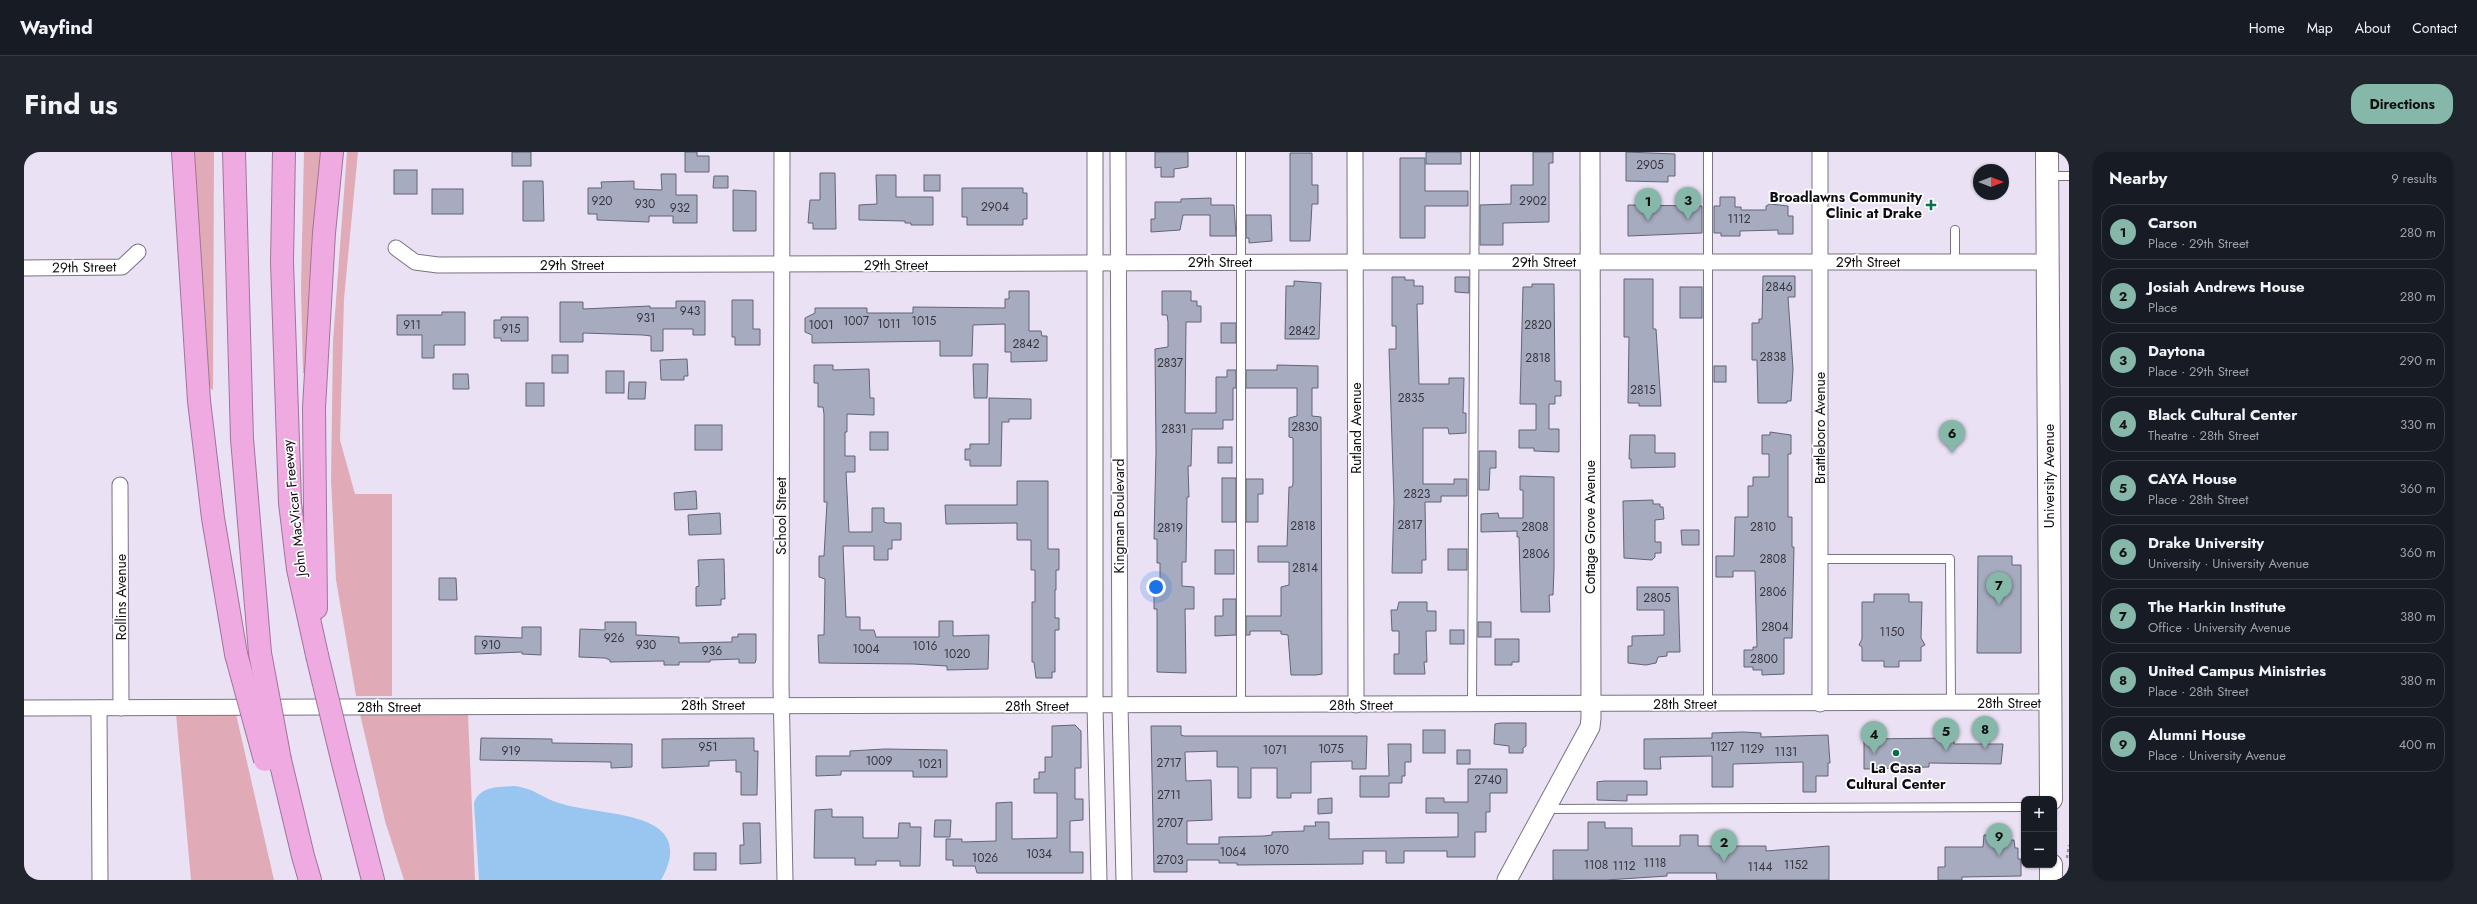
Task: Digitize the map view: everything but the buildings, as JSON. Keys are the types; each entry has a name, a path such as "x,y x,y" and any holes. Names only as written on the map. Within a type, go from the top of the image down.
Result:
{"highway":[{"path":"183,152 199,401 213,518 236,654 272,760 310,880"},
{"path":"234,152 242,439 260,652 272,760"},
{"name":"John MacVicar Freeway","path":"284,152 282,262 290,503 298,569 342,759 373,880"},
{"path":"317,655 314,408 324,234 332,152"}],"main road":[{"name":"University Avenue","path":"2047,152 2051,796"},
{"path":"2051,868 2052,880"}],"street":[{"name":"School Street","path":"782,152 782,705 785,880"},
{"name":"Kingman Boulevard","path":"1095,152 1095,706 1098,880"},
{"name":"Kingman Boulevard","path":"1118,152 1120,706 1124,880"},
{"name":"Rutland Avenue","path":"1355,152 1356,705"},
{"name":"Cottage Grove Avenue","path":"1507,880 1590,727 1590,152"},
{"name":"Brattleboro Avenue","path":"1820,152 1820,704"},
{"name":"29th Street","path":"396,248 415,262 438,265 1095,264 1590,261 2048,262"},
{"name":"29th Street","path":"24,268 122,268 138,252"},
{"name":"Rollins Avenue","path":"120,486 121,708"},
{"name":"28th Street","path":"24,708 782,705 1120,706 1820,704 2050,702"},
{"path":"99,708 100,880"}],"lane":[{"path":"1240,705 1241,152"},
{"path":"1472,704 1475,152"},
{"path":"1708,152 1708,704"},
{"path":"2048,176 2069,176"},
{"path":"1955,230 1955,262"},
{"path":"1820,559 1950,559 1951,703"},
{"path":"1545,809 2021,807"}],"shaded area":[{"path":"192,152 214,152 213,390 208,387"},
{"path":"304,152 323,152 307,374 303,373 301,288"},
{"path":"347,152 358,152 344,299 340,440 355,494 392,494 392,696 356,696 336,580 331,480 333,341"},
{"path":"176,714 236,714 274,880 191,880"},
{"path":"360,714 468,714 475,880 404,880 385,821"}],"water":[{"path":"514,786 528,789 559,803 640,820 657,828 668,840 670,857 661,880 479,880 474,803 477,797 485,790 496,787"}],"place":[{"name":"Broadlawns Community Clinic at Drake","path":"1931,205"},
{"name":"Daytona","path":"1688,220"},
{"name":"Carson","path":"1648,221"},
{"name":"Drake University","path":"1952,453"},
{"name":"The Harkin Institute","path":"1999,605"},
{"name":"United Campus Ministries","path":"1985,749"},
{"name":"CAYA House","path":"1946,751"},
{"name":"La Casa Cultural Center","path":"1896,753"},
{"name":"Black Cultural Center","path":"1874,754"},
{"name":"Alumni House","path":"1999,856"},
{"name":"Josiah Andrews House","path":"1724,862"}]}
